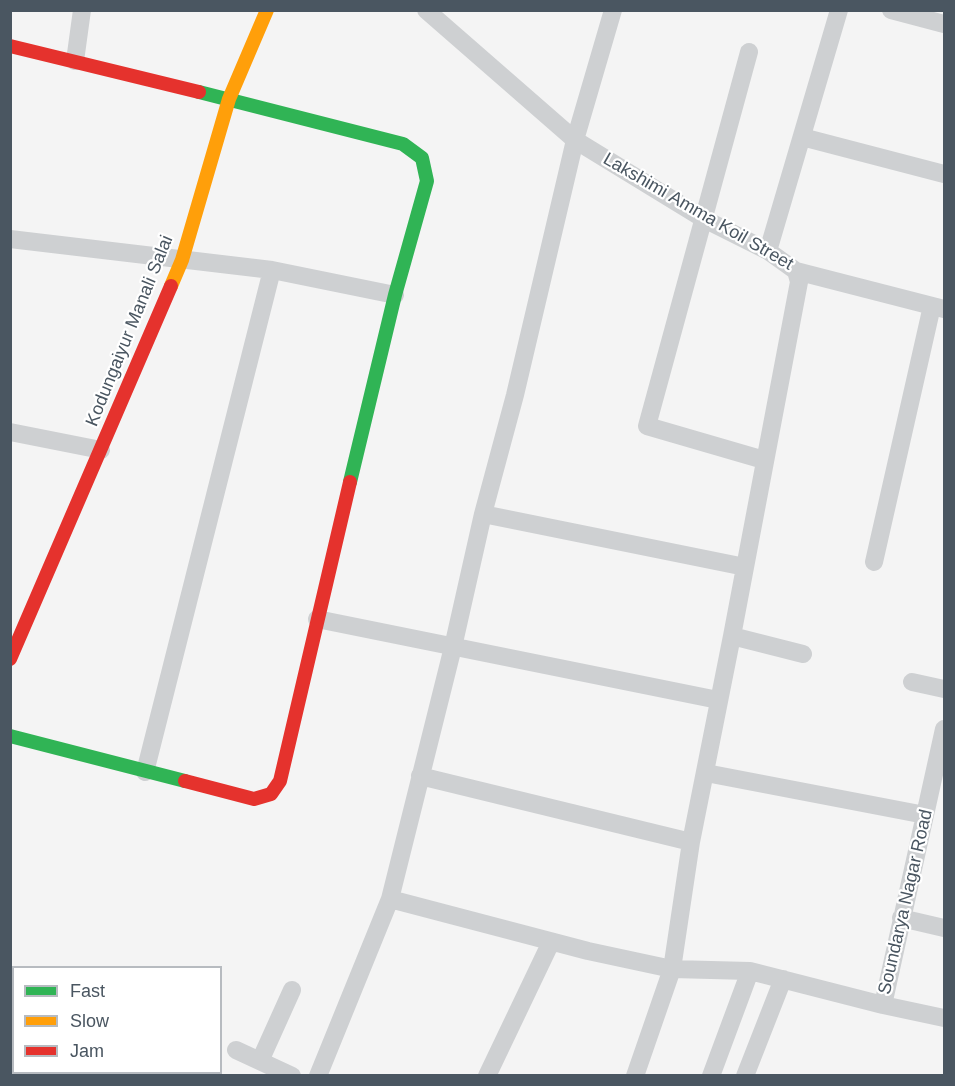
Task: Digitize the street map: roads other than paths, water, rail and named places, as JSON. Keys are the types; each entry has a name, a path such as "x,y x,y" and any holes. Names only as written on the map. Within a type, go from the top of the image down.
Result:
{"street":[{"path":"75,62 82,10"},
{"name":"Kodungaiyur Manali Salai","path":"10,659 182,260 229,99 267,10"},
{"name":"Lakshimi Amma Koil Street","path":"426,10 575,140 704,219 768,251 796,271 938,308"},
{"path":"318,1076 390,899 453,647 483,514 515,395 575,140 613,10"},
{"path":"768,251 839,10"},
{"path":"891,10 945,24"},
{"path":"10,46 403,144 422,158 427,181 395,295 280,781 271,794 254,799 10,736"},
{"path":"749,52 647,426 764,459"},
{"path":"802,138 945,174"},
{"path":"10,239 272,270 395,295"},
{"path":"146,772 272,270"},
{"path":"635,1076 672,969 691,842 799,282 796,271"},
{"path":"874,562 938,308"},
{"path":"10,432 101,450"},
{"path":"483,514 745,567"},
{"path":"317,619 718,700"},
{"path":"732,636 803,654"},
{"path":"912,682 945,690"},
{"name":"Soundarya Nagar Road","path":"390,899 551,942 672,969 750,971 883,1005 901,918 933,807 945,729"},
{"path":"706,773 933,807"},
{"path":"420,776 691,842"},
{"path":"901,918 945,928"},
{"path":"487,1076 551,942"},
{"path":"711,1076 750,971"},
{"path":"745,1076 783,979"},
{"path":"260,1061 292,990"},
{"path":"883,1005 945,1018"},
{"path":"236,1050 292,1076"}]}
